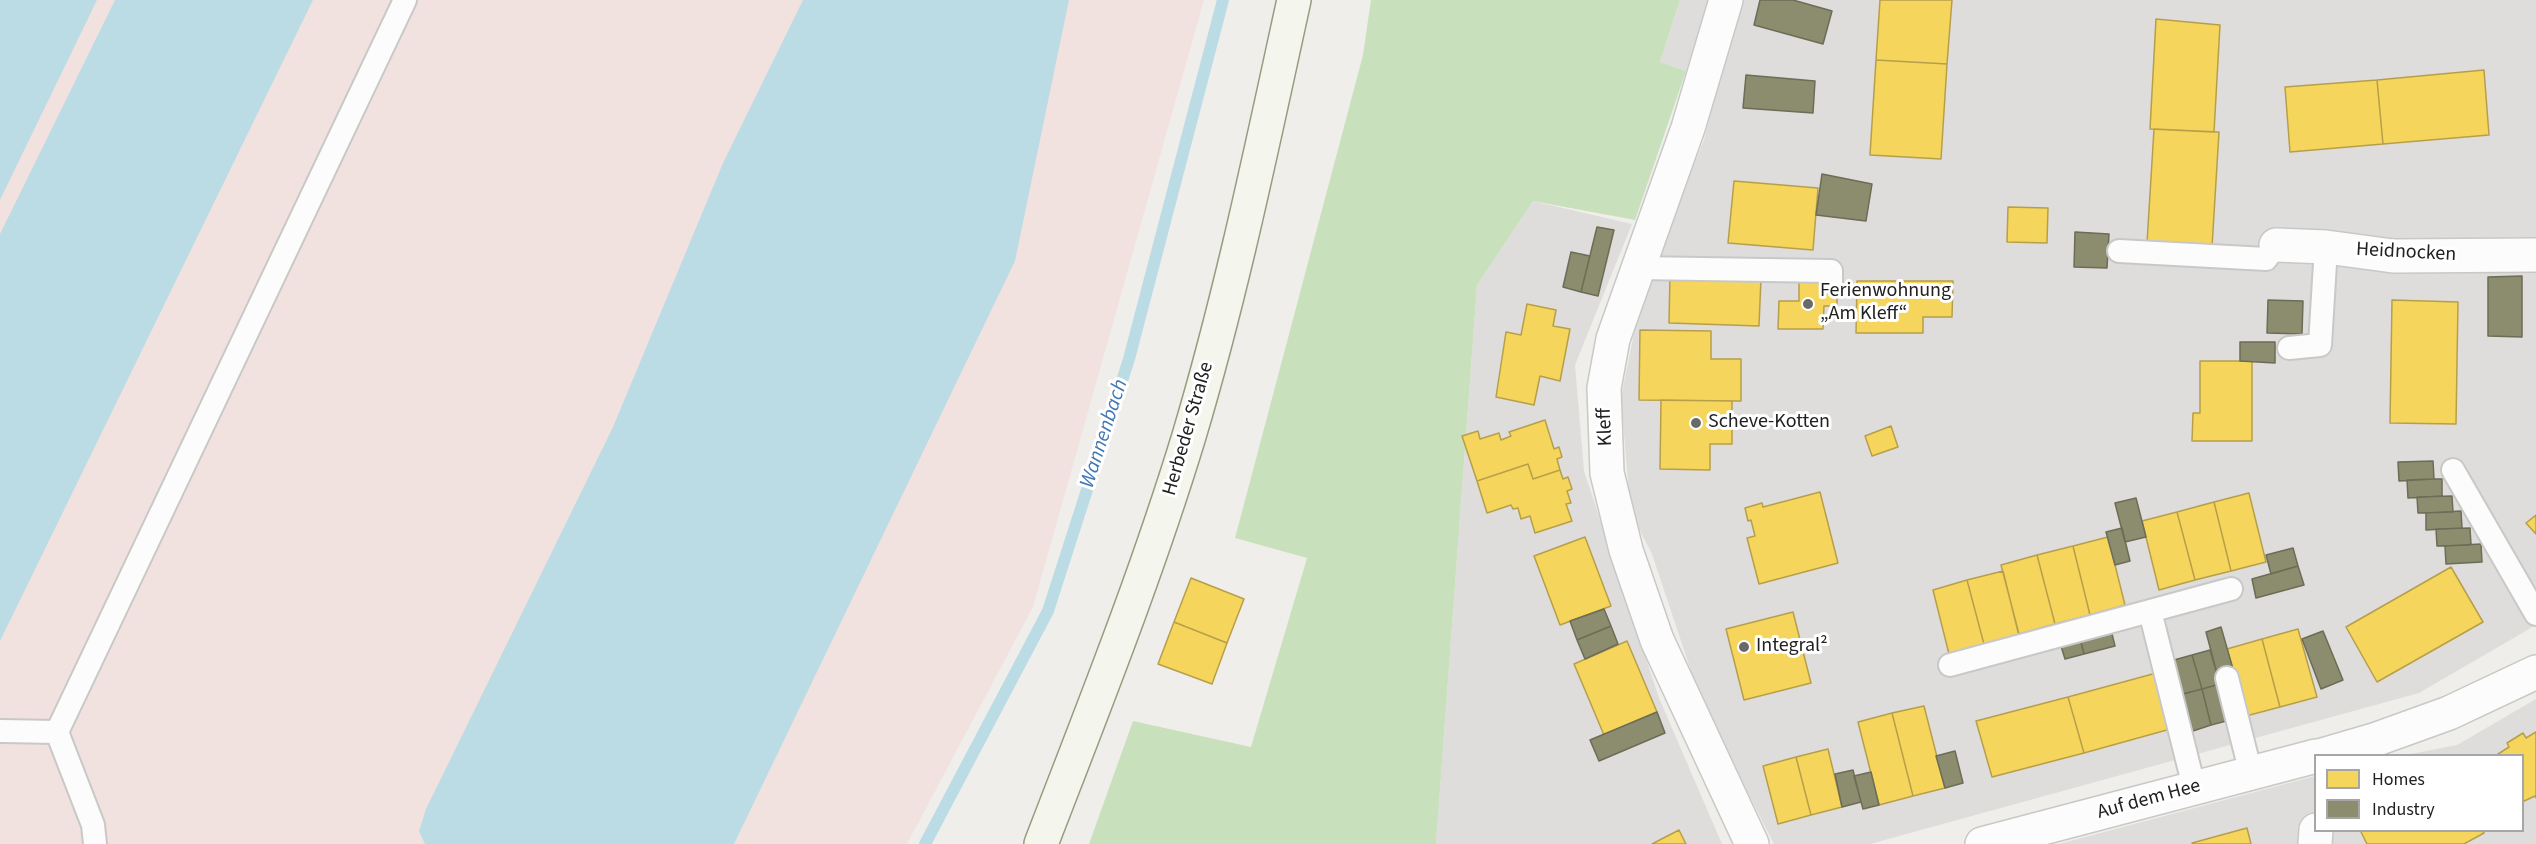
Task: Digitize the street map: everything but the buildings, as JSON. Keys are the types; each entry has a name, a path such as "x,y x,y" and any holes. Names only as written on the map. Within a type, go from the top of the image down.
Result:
{"main road":[{"name":"Herbeder Straße","path":"1041,844 1158,532 1189,435 1239,252 1294,0"}],"street":[{"name":"Kleff","path":"1726,0 1688,128 1613,339 1604,388 1607,473 1626,550 1657,640 1752,844"},
{"name":"Heidnocken","path":"2276,245 2326,247 2393,256 2536,255"},
{"name":"Auf dem Hee","path":"2326,754 2378,739 2449,713 2536,672"},
{"name":"Auf dem Hee","path":"1982,844 2314,757"}],"lane":[{"path":"95,844 93,825 57,732 405,0"},
{"path":"2119,251 2266,259 2276,245"},
{"path":"2289,348 2320,345 2326,247"},
{"path":"1637,268 1831,271 1831,282"},
{"path":"2452,470 2536,614"},
{"path":"1950,665 2231,589"},
{"path":"2150,611 2194,787"},
{"path":"2228,678 2251,774"},
{"path":"0,731 57,732"}],"shaded area":[{"path":"0,0 1204,0 1033,607 907,844 0,844"},
{"path":"1680,0 1709,0 1686,71 1660,62"},
{"path":"1739,0 2536,0 2536,625 2419,693 1870,844 1774,844 1701,701 1652,554 1638,527 1629,493 1621,397 1644,285 1704,140"},
{"path":"1721,75 1746,75 1743,108 1813,113 1801,141 1708,126"},
{"path":"2378,181 2384,223 2276,232 2273,195"},
{"path":"1533,201 1632,224 1575,365 1584,471 1659,698 1722,844 1436,844 1477,285"},
{"path":"2536,699 2536,844 2059,844 2314,776 2314,832 2524,832 2524,754 2411,754 2457,745"}],"green space":[{"path":"1371,0 1680,0 1660,62 1686,71 1635,220 1533,201 1477,285 1436,844 1089,844 1133,721 1251,747 1307,558 1235,538 1363,55"}],"water":[{"path":"0,0 97,0 0,200"},
{"path":"115,0 313,0 0,641 0,234"},
{"path":"803,0 1069,0 1015,261 734,844 425,844 419,831 426,809 613,427 723,163"}],"waterway":[{"name":"Wannenbach","path":"925,844 1048,611 1129,359 1223,0"}],"place":[{"name":"Ferienwohnung „Am Kleff“","path":"1808,304"},
{"name":"Scheve-Kotten","path":"1696,423"},
{"name":"Integral²","path":"1744,647"}]}
